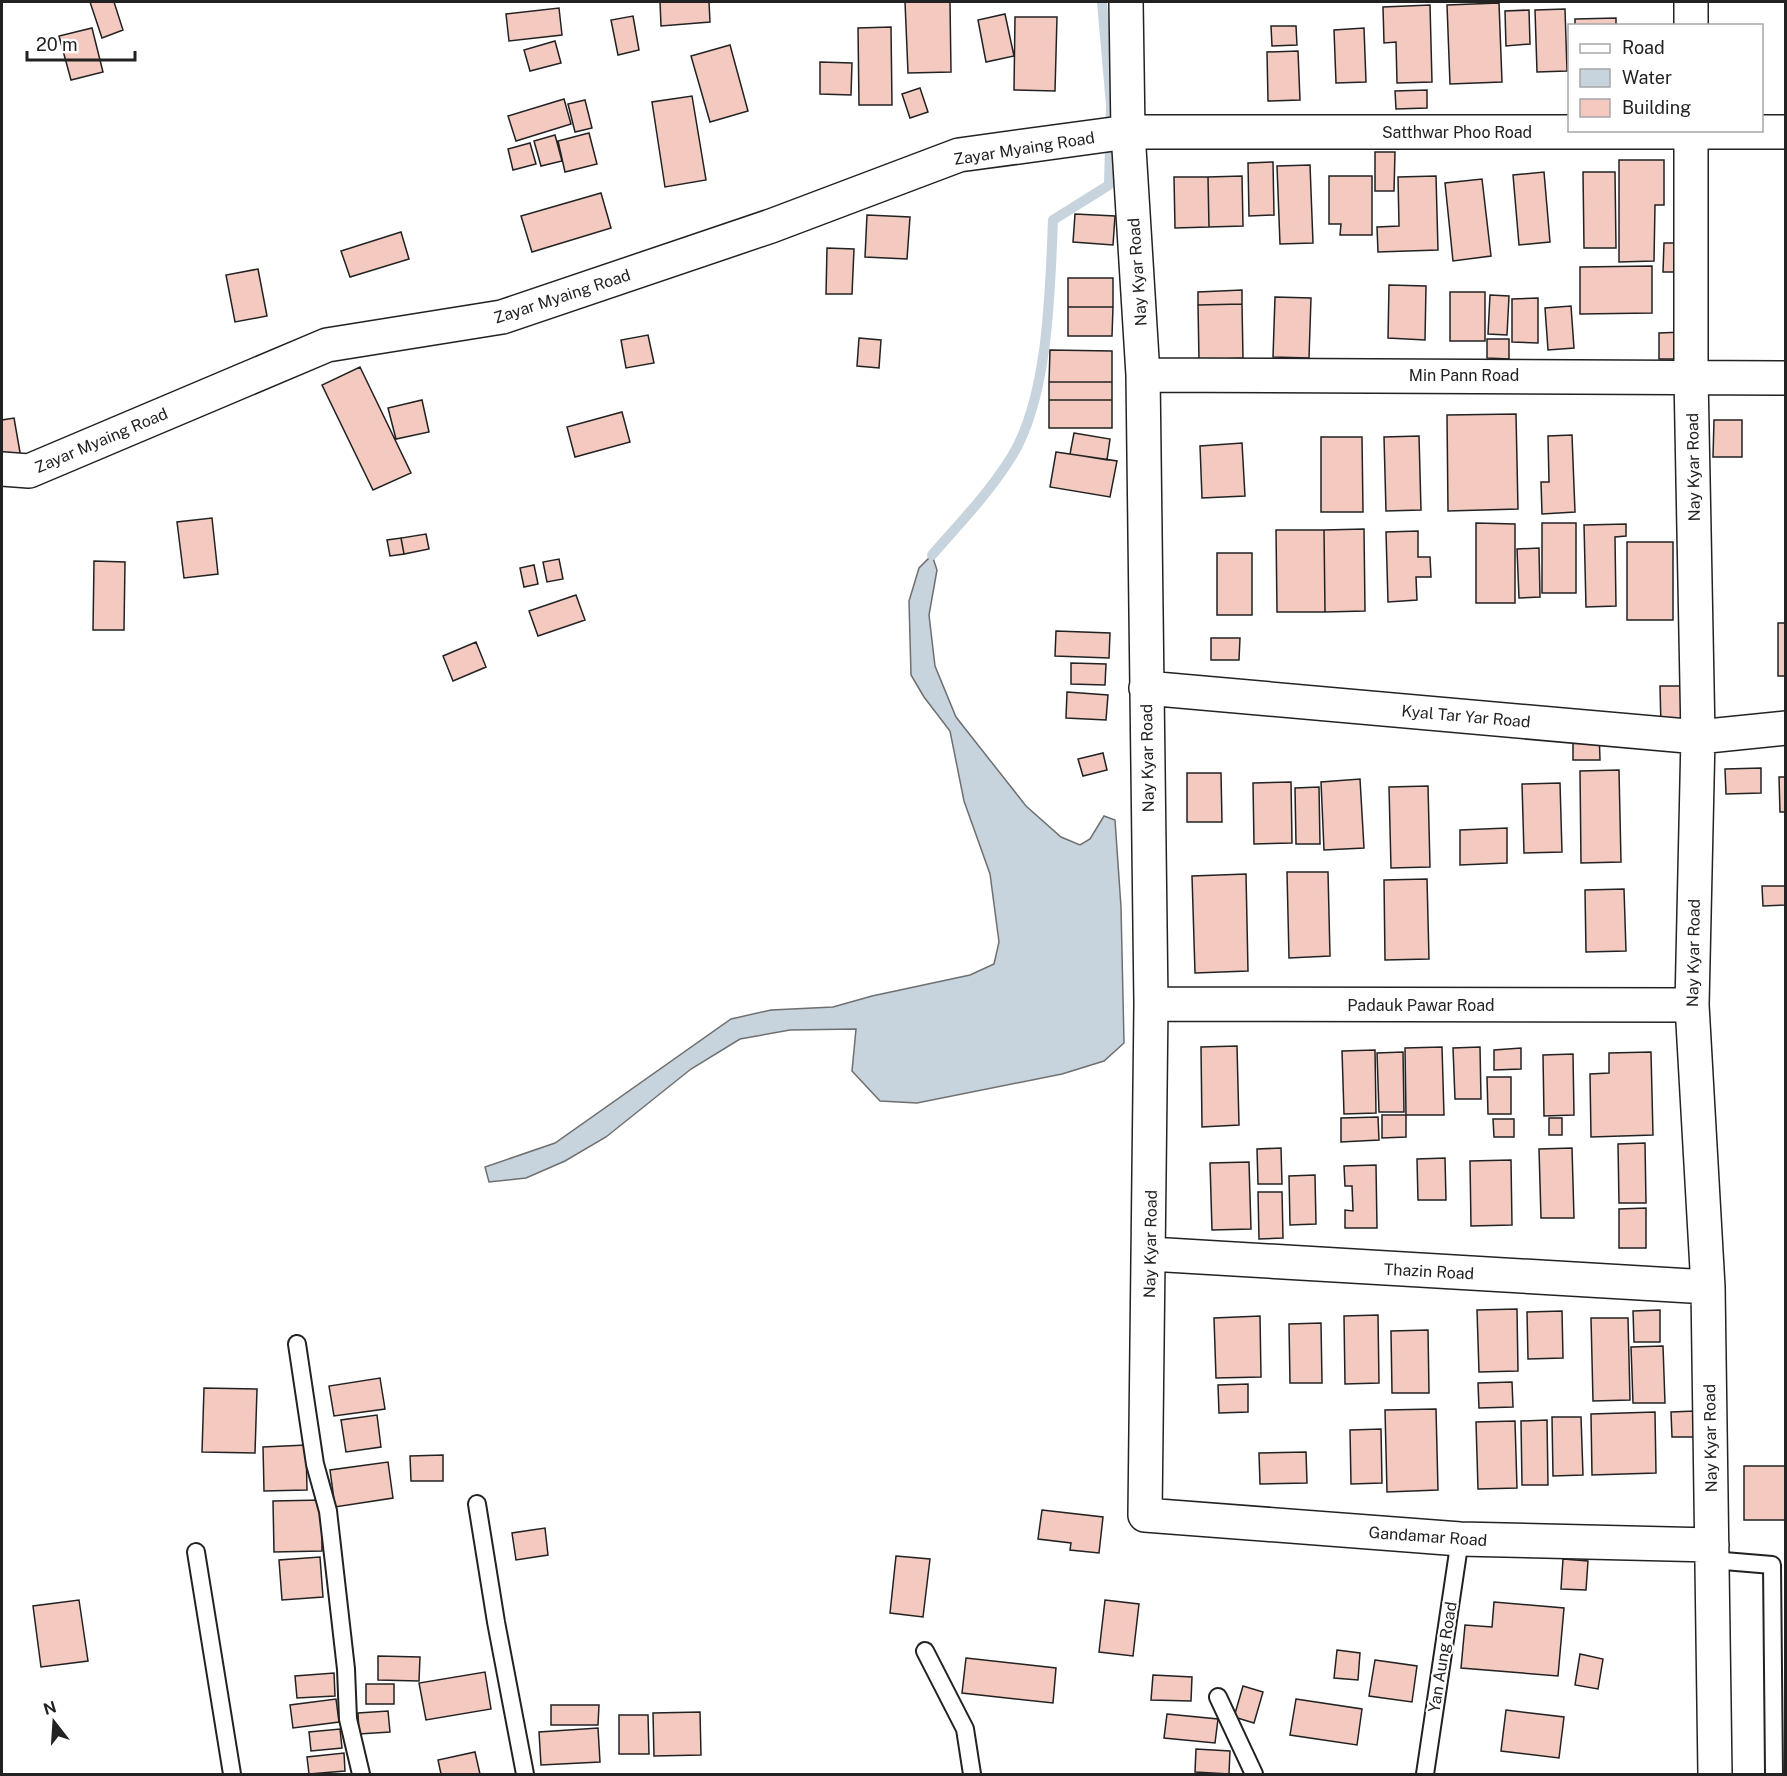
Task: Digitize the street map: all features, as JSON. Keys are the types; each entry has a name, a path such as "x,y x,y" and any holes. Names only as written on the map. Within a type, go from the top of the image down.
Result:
{"street":[{"name":"Nay Kyar Road","path":"1126,2 1128,132 1143,375 1151,1004 1150,1254 1145,1515 1460,1539"},
{"path":"1691,2 1691,24"},
{"name":"Satthwar Phoo Road","path":"1128,132 1568,131"},
{"name":"Zayar Myaing Road","path":"2,469 29,471 327,345 502,317 771,226 959,155 1128,132"},
{"name":"Nay Kyar Road","path":"1691,132 1691,375 1698,737 1692,1005 1708,1287 1715,1774"},
{"name":"Satthwar Phoo Road","path":"1763,132 1785,132"},
{"name":"Min Pann Road","path":"1143,375 1691,375 1785,378"},
{"name":"Kyal Tar Yar Road","path":"1146,688 1698,737 1785,728"},
{"name":"Padauk Pawar Road","path":"1151,1004 1692,1005"},
{"name":"Thazin Road","path":"1150,1254 1708,1287"},
{"name":"Gandamar Road","path":"1460,1539 1712,1552"}],"lane":[{"path":"297,1344 315,1464 328,1511 346,1669 348,1719 361,1774"},
{"path":"477,1504 496,1623 525,1774"},
{"name":"Yan Aung Road","path":"1425,1774 1460,1539"},
{"path":"196,1552 232,1774"},
{"path":"1712,1552 1779,1565 1774,1774"},
{"path":"925,1651 965,1730 972,1774"},
{"path":"1218,1697 1254,1774"}],"water":[{"path":"932,555 937,570 929,615 935,666 956,717 1026,806 1061,837 1080,845 1090,839 1104,816 1115,820 1121,907 1124,1043 1104,1061 1062,1074 917,1103 880,1101 852,1071 856,1029 790,1030 740,1039 691,1069 606,1137 565,1161 526,1178 489,1182 485,1167 555,1143 731,1019 771,1010 833,1007 872,996 970,975 994,964 999,942 990,874 964,801 950,731 924,697 911,675 909,601 919,568"}],"building":[{"path":"90,2 114,2 123,30 102,38"},
{"path":"660,2 709,2 710,22 661,26"},
{"path":"905,2 950,2 951,72 908,73"},
{"path":"1499,3 1502,82 1450,84 1447,5"},
{"path":"1430,5 1432,82 1397,83 1396,42 1384,43 1383,7"},
{"path":"559,8 562,35 509,41 506,14"},
{"path":"1565,9 1567,71 1537,72 1535,10"},
{"path":"1529,10 1530,44 1506,46 1505,11"},
{"path":"1005,14 1014,56 986,62 978,20"},
{"path":"633,16 639,50 618,55 611,20"},
{"path":"1015,17 1057,17 1055,91 1014,90"},
{"path":"1616,18 1616,24 1575,24 1575,19"},
{"path":"1271,26 1296,26 1297,45 1272,46"},
{"path":"891,27 892,105 859,105 858,28"},
{"path":"92,28 103,72 71,80 59,36"},
{"path":"1364,28 1366,82 1336,83 1334,30"},
{"path":"555,41 561,63 530,71 524,50"},
{"path":"730,45 748,111 710,122 691,56"},
{"path":"1298,51 1300,100 1268,101 1267,52"},
{"path":"820,62 852,63 851,95 820,94"},
{"path":"920,88 928,112 910,118 902,94"},
{"path":"1427,90 1427,108 1396,109 1395,91"},
{"path":"692,96 706,180 665,187 652,102"},
{"path":"564,99 571,124 516,141 508,116"},
{"path":"585,100 592,128 575,132 568,104"},
{"path":"589,133 597,164 565,172 558,141"},
{"path":"555,135 562,161 541,166 534,141"},
{"path":"530,143 536,164 513,170 508,149"},
{"path":"1375,152 1395,152 1394,191 1375,191"},
{"path":"1619,160 1664,160 1664,205 1655,205 1654,261 1619,262"},
{"path":"1273,162 1274,215 1249,216 1248,163"},
{"path":"1310,165 1313,243 1280,244 1277,166"},
{"path":"1544,172 1550,242 1519,245 1513,175"},
{"path":"1583,172 1615,172 1616,248 1584,248"},
{"path":"1242,176 1243,226 1209,227 1208,177"},
{"path":"1329,176 1372,176 1372,235 1340,235 1341,224 1329,224"},
{"path":"1436,176 1438,250 1378,252 1377,227 1399,226 1398,177"},
{"path":"1174,177 1208,177 1209,227 1175,228"},
{"path":"1482,179 1491,256 1453,261 1445,183"},
{"path":"601,193 611,228 532,252 521,216"},
{"path":"1075,214 1115,216 1113,245 1073,242"},
{"path":"867,215 910,217 907,259 865,257"},
{"path":"401,232 409,259 350,277 341,251"},
{"path":"1664,243 1683,243 1683,272 1663,272"},
{"path":"827,248 854,249 852,294 826,294"},
{"path":"1652,266 1652,313 1580,314 1580,267"},
{"path":"258,269 267,316 235,322 226,275"},
{"path":"1068,278 1113,278 1113,307 1068,307"},
{"path":"1389,285 1426,286 1425,340 1388,338"},
{"path":"1242,290 1242,304 1198,305 1198,292"},
{"path":"1450,292 1485,292 1485,341 1450,341"},
{"path":"1490,295 1509,296 1507,335 1488,334"},
{"path":"1275,297 1311,298 1309,358 1273,357"},
{"path":"1538,298 1538,343 1512,342 1512,299"},
{"path":"1242,304 1243,358 1199,360 1198,305"},
{"path":"1571,306 1574,348 1548,350 1545,308"},
{"path":"1068,307 1113,307 1112,336 1068,336"},
{"path":"1683,332 1682,359 1659,359 1659,333"},
{"path":"648,335 654,363 626,368 621,340"},
{"path":"859,338 881,340 879,368 857,366"},
{"path":"1487,339 1509,339 1509,359 1487,358"},
{"path":"1050,350 1112,351 1112,382 1049,382"},
{"path":"360,367 411,473 373,490 322,385"},
{"path":"1049,382 1112,382 1112,400 1049,400"},
{"path":"422,400 429,432 396,439 388,408"},
{"path":"1049,400 1112,400 1112,428 1049,428"},
{"path":"622,412 630,442 575,457 567,427"},
{"path":"1516,414 1518,509 1448,511 1447,415"},
{"path":"14,418 21,458 2,461 2,420"},
{"path":"1714,420 1742,420 1742,457 1713,457"},
{"path":"1074,433 1110,439 1107,460 1070,454"},
{"path":"1572,435 1575,512 1542,514 1541,482 1549,482 1548,436"},
{"path":"1419,436 1421,510 1386,511 1384,437"},
{"path":"1321,437 1362,437 1363,512 1321,512"},
{"path":"1242,443 1245,496 1202,498 1200,446"},
{"path":"1056,452 1117,461 1110,497 1050,487"},
{"path":"212,518 218,574 184,578 177,522"},
{"path":"1476,523 1515,524 1515,603 1476,603"},
{"path":"1542,523 1576,523 1576,593 1542,593"},
{"path":"1626,524 1626,536 1615,537 1616,606 1586,607 1584,525"},
{"path":"1364,529 1365,611 1325,612 1324,530"},
{"path":"1276,530 1324,530 1325,612 1277,612"},
{"path":"1418,531 1418,557 1430,557 1431,577 1416,577 1417,600 1388,602 1386,532"},
{"path":"426,534 429,549 404,554 401,538"},
{"path":"401,538 404,554 390,556 387,540"},
{"path":"1627,542 1673,542 1673,620 1627,620"},
{"path":"1539,548 1540,597 1519,598 1517,549"},
{"path":"1217,553 1252,553 1252,615 1217,615"},
{"path":"559,559 563,579 547,582 543,562"},
{"path":"94,561 125,562 124,630 93,630"},
{"path":"534,565 538,584 524,587 520,568"},
{"path":"576,595 585,620 538,636 529,611"},
{"path":"1778,623 1786,623 1786,676 1778,676"},
{"path":"1056,631 1110,633 1109,658 1055,656"},
{"path":"1211,638 1240,638 1239,660 1211,660"},
{"path":"476,642 486,667 453,681 443,656"},
{"path":"1071,663 1106,664 1105,685 1071,684"},
{"path":"1660,686 1687,686 1688,727 1661,727"},
{"path":"1067,692 1108,695 1106,720 1066,718"},
{"path":"1599,730 1600,760 1573,760 1573,731"},
{"path":"1103,753 1107,770 1083,776 1078,759"},
{"path":"1761,768 1761,793 1726,794 1725,769"},
{"path":"1619,770 1621,862 1581,863 1580,771"},
{"path":"1187,773 1221,773 1222,822 1187,822"},
{"path":"1779,777 1786,777 1786,812 1780,812"},
{"path":"1360,779 1364,848 1324,850 1321,782"},
{"path":"1291,782 1292,843 1254,844 1253,783"},
{"path":"1560,783 1562,852 1524,853 1522,784"},
{"path":"1428,786 1430,867 1391,868 1389,787"},
{"path":"1319,787 1320,844 1296,844 1295,788"},
{"path":"1507,828 1507,863 1460,865 1460,830"},
{"path":"1287,872 1328,872 1330,956 1289,958"},
{"path":"1246,874 1248,971 1195,973 1192,876"},
{"path":"1427,879 1429,959 1385,960 1384,880"},
{"path":"1762,886 1786,886 1786,905 1763,906"},
{"path":"1624,889 1626,951 1586,952 1585,890"},
{"path":"1237,1046 1239,1125 1202,1127 1201,1047"},
{"path":"1442,1047 1444,1115 1406,1115 1405,1048"},
{"path":"1480,1047 1481,1099 1455,1099 1453,1048"},
{"path":"1521,1048 1521,1069 1494,1070 1494,1050"},
{"path":"1375,1050 1376,1113 1344,1114 1342,1051"},
{"path":"1403,1052 1404,1112 1379,1112 1377,1053"},
{"path":"1651,1052 1653,1135 1591,1137 1590,1074 1609,1073 1609,1053"},
{"path":"1573,1054 1574,1115 1544,1116 1543,1055"},
{"path":"1487,1077 1511,1077 1511,1114 1488,1114"},
{"path":"1382,1115 1406,1115 1406,1137 1382,1138"},
{"path":"1378,1117 1379,1140 1341,1142 1341,1118"},
{"path":"1549,1118 1562,1118 1562,1135 1549,1135"},
{"path":"1493,1119 1514,1119 1514,1137 1494,1137"},
{"path":"1645,1143 1646,1203 1619,1203 1618,1144"},
{"path":"1281,1148 1282,1184 1258,1184 1257,1149"},
{"path":"1572,1148 1574,1218 1541,1218 1539,1149"},
{"path":"1445,1158 1446,1200 1418,1200 1417,1159"},
{"path":"1511,1160 1512,1225 1471,1226 1470,1161"},
{"path":"1249,1162 1251,1229 1212,1230 1210,1163"},
{"path":"1376,1165 1377,1228 1345,1228 1345,1210 1353,1211 1352,1186 1345,1186 1344,1166"},
{"path":"1315,1175 1316,1224 1290,1225 1289,1176"},
{"path":"1258,1192 1282,1192 1283,1238 1259,1239"},
{"path":"1646,1208 1646,1248 1619,1248 1619,1209"},
{"path":"1517,1309 1518,1371 1479,1372 1477,1310"},
{"path":"1660,1310 1660,1342 1634,1342 1633,1311"},
{"path":"1562,1311 1563,1358 1528,1359 1527,1312"},
{"path":"1378,1315 1379,1383 1345,1384 1344,1316"},
{"path":"1260,1316 1261,1377 1216,1378 1214,1318"},
{"path":"1591,1318 1628,1318 1630,1400 1593,1401"},
{"path":"1321,1323 1322,1383 1290,1383 1289,1324"},
{"path":"1428,1330 1429,1393 1392,1393 1391,1331"},
{"path":"1663,1346 1665,1403 1633,1403 1631,1347"},
{"path":"380,1378 385,1409 334,1416 329,1386"},
{"path":"1512,1382 1513,1407 1479,1408 1478,1383"},
{"path":"1248,1384 1248,1412 1219,1413 1218,1385"},
{"path":"204,1388 257,1389 255,1453 202,1452"},
{"path":"1436,1409 1438,1490 1387,1492 1385,1410"},
{"path":"1695,1411 1696,1437 1672,1437 1671,1412"},
{"path":"1655,1412 1656,1473 1592,1475 1591,1414"},
{"path":"377,1415 381,1447 346,1452 341,1420"},
{"path":"1552,1417 1581,1417 1583,1475 1553,1476"},
{"path":"1547,1420 1548,1485 1522,1485 1521,1421"},
{"path":"1515,1421 1517,1488 1478,1489 1476,1422"},
{"path":"1381,1429 1382,1483 1351,1484 1350,1430"},
{"path":"306,1445 307,1490 264,1491 263,1447"},
{"path":"1306,1452 1307,1483 1260,1484 1259,1453"},
{"path":"443,1455 443,1481 411,1481 410,1456"},
{"path":"388,1462 393,1498 335,1507 330,1470"},
{"path":"1744,1466 1786,1466 1786,1520 1744,1520"},
{"path":"322,1500 322,1551 274,1552 273,1501"},
{"path":"1042,1510 1103,1517 1099,1553 1070,1550 1071,1543 1038,1539"},
{"path":"545,1528 548,1555 516,1560 512,1533"},
{"path":"896,1556 930,1559 923,1617 890,1613"},
{"path":"320,1557 323,1597 282,1600 279,1560"},
{"path":"1563,1559 1588,1561 1586,1590 1561,1589"},
{"path":"79,1600 88,1661 41,1667 33,1606"},
{"path":"1105,1600 1139,1604 1133,1656 1099,1652"},
{"path":"1494,1602 1564,1608 1558,1676 1461,1668 1465,1625 1492,1627"},
{"path":"1337,1650 1360,1653 1358,1680 1334,1678"},
{"path":"1580,1654 1603,1659 1598,1689 1575,1685"},
{"path":"378,1656 420,1657 419,1681 378,1680"},
{"path":"966,1658 1056,1668 1053,1703 962,1693"},
{"path":"1375,1660 1417,1666 1412,1702 1369,1696"},
{"path":"485,1672 491,1709 426,1720 419,1683"},
{"path":"334,1673 335,1696 297,1698 295,1676"},
{"path":"1153,1675 1192,1677 1191,1701 1151,1700"},
{"path":"366,1684 394,1684 394,1704 366,1704"},
{"path":"1243,1686 1263,1692 1254,1723 1234,1717"},
{"path":"336,1699 339,1722 293,1728 290,1705"},
{"path":"1296,1699 1362,1709 1357,1745 1290,1735"},
{"path":"551,1705 599,1705 598,1725 551,1725"},
{"path":"1506,1710 1564,1717 1559,1758 1501,1751"},
{"path":"388,1711 390,1732 359,1734 358,1713"},
{"path":"700,1712 701,1755 654,1756 653,1713"},
{"path":"1167,1714 1218,1719 1215,1743 1164,1738"},
{"path":"619,1715 648,1715 649,1754 619,1754"},
{"path":"598,1728 600,1762 541,1765 539,1732"},
{"path":"340,1729 342,1748 311,1751 309,1732"},
{"path":"1196,1749 1230,1751 1229,1774 1195,1772"},
{"path":"475,1752 480,1774 441,1774 438,1760"},
{"path":"344,1753 345,1771 309,1774 307,1757"}],"waterway":[{"path":"932,555 994,482 1012,456 1024,431 1034,403 1045,341 1053,220 1109,185 1111,105 1102,2"}]}
